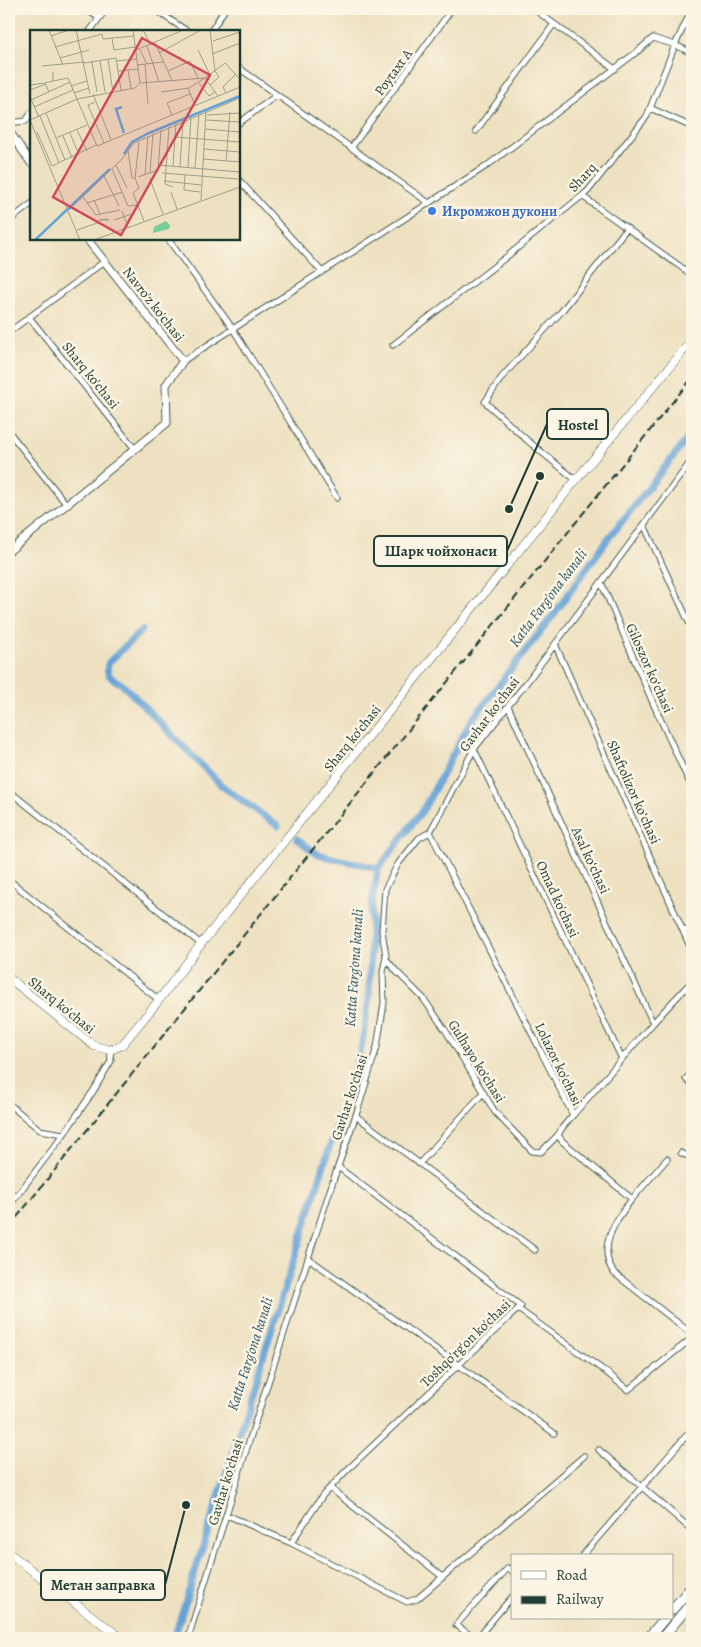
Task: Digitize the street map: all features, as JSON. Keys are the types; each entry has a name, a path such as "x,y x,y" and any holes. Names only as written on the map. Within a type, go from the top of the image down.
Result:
{"highway":[{"path":"674,1608 692,1586"},
{"path":"662,1638 692,1602"},
{"path":"648,1638 663,1620"}],"main road":[{"name":"Sharq ko'chasi","path":"9,978 91,1045 99,1049 110,1050 119,1047 125,1042 201,944 576,480 692,340"},
{"path":"9,1553 121,1638"}],"street":[{"path":"86,9 99,18"},
{"path":"91,30 106,9"},
{"path":"154,9 186,30"},
{"path":"212,30 226,9"},
{"name":"Poytaxt A","path":"351,148 452,9"},
{"path":"534,9 615,69"},
{"name":"Sharq","path":"393,345 506,258 588,191 647,116 675,45 692,9"},
{"path":"476,131 554,24"},
{"path":"9,551 167,423 166,385 183,361 488,165 653,38 692,53"},
{"path":"240,69 429,203"},
{"path":"240,122 277,95"},
{"path":"650,108 692,127"},
{"path":"9,123 26,121 30,115"},
{"path":"9,131 30,162"},
{"path":"240,181 322,272"},
{"path":"582,196 692,275"},
{"path":"9,221 30,205"},
{"path":"576,480 485,402 502,377 561,312 627,228"},
{"name":"Navro'z ko'chasi","path":"88,240 183,361"},
{"path":"169,240 232,330 337,498"},
{"path":"9,332 105,261"},
{"name":"Sharq ko'chasi","path":"29,317 134,449"},
{"path":"9,432 67,505"},
{"name":"Gavhar koʻchasi","path":"188,1638 247,1448 377,1047 384,1002 383,972 386,956 382,931 385,889 398,864 419,838 430,832 474,749 692,460"},
{"path":"686,468 692,479"},
{"path":"644,525 692,629"},
{"name":"Giloszor koʻchasi","path":"600,582 692,788"},
{"name":"Shaftolizor koʻchasi","path":"555,644 692,951"},
{"name":"Asal koʻchasi","path":"508,706 653,1023"},
{"name":"Omad ko'chasi","path":"474,749 622,1059"},
{"path":"9,791 201,944"},
{"name":"Lolazor ko'chasi","path":"430,832 573,1115 558,1135"},
{"path":"9,880 159,1000"},
{"path":"684,931 692,928"},
{"name":"Gulhayo ko'chasi","path":"386,956 386,959 397,972 423,998 446,1031 495,1112 532,1151 541,1152 558,1135"},
{"path":"573,1115 692,981"},
{"path":"9,1206 64,1134 94,1090 111,1061 110,1050"},
{"path":"692,1072 686,1079 692,1085"},
{"path":"419,1164 483,1093"},
{"path":"9,1104 40,1130 64,1134"},
{"path":"356,1116 535,1250"},
{"path":"558,1135 562,1141 632,1199"},
{"path":"680,1153 692,1158"},
{"path":"518,1309 628,1390 692,1336 614,1273 609,1265 607,1251 609,1235 620,1214 667,1159"},
{"name":"Toshqo'rg'on ko'chasi","path":"291,1543 323,1495 521,1306 338,1167"},
{"path":"9,1192 16,1197"},
{"path":"308,1258 554,1433"},
{"path":"584,1554 692,1429"},
{"path":"599,1450 692,1530"},
{"path":"226,1515 291,1543 408,1602 417,1599 584,1456"},
{"path":"330,1488 443,1577"},
{"path":"511,1570 508,1568 456,1625 472,1638 511,1597"}],"waterway":[{"name":"Katta Farg'ona kanali","path":"174,1638 362,1045 369,998 372,903 378,869 423,810 471,721 555,613 608,539 692,433"},
{"path":"142,630 109,662 107,670 110,676 122,684 222,786 278,826"},
{"path":"297,839 316,853 378,869"}],"railway":[{"path":"9,1227 692,378"}],"place":[{"name":"Икромжон дукони","path":"432,211"},
{"name":"Шарк чойхонаси","path":"540,476"},
{"name":"Hostel","path":"509,509"},
{"name":"Метан заправка","path":"186,1505"}]}
